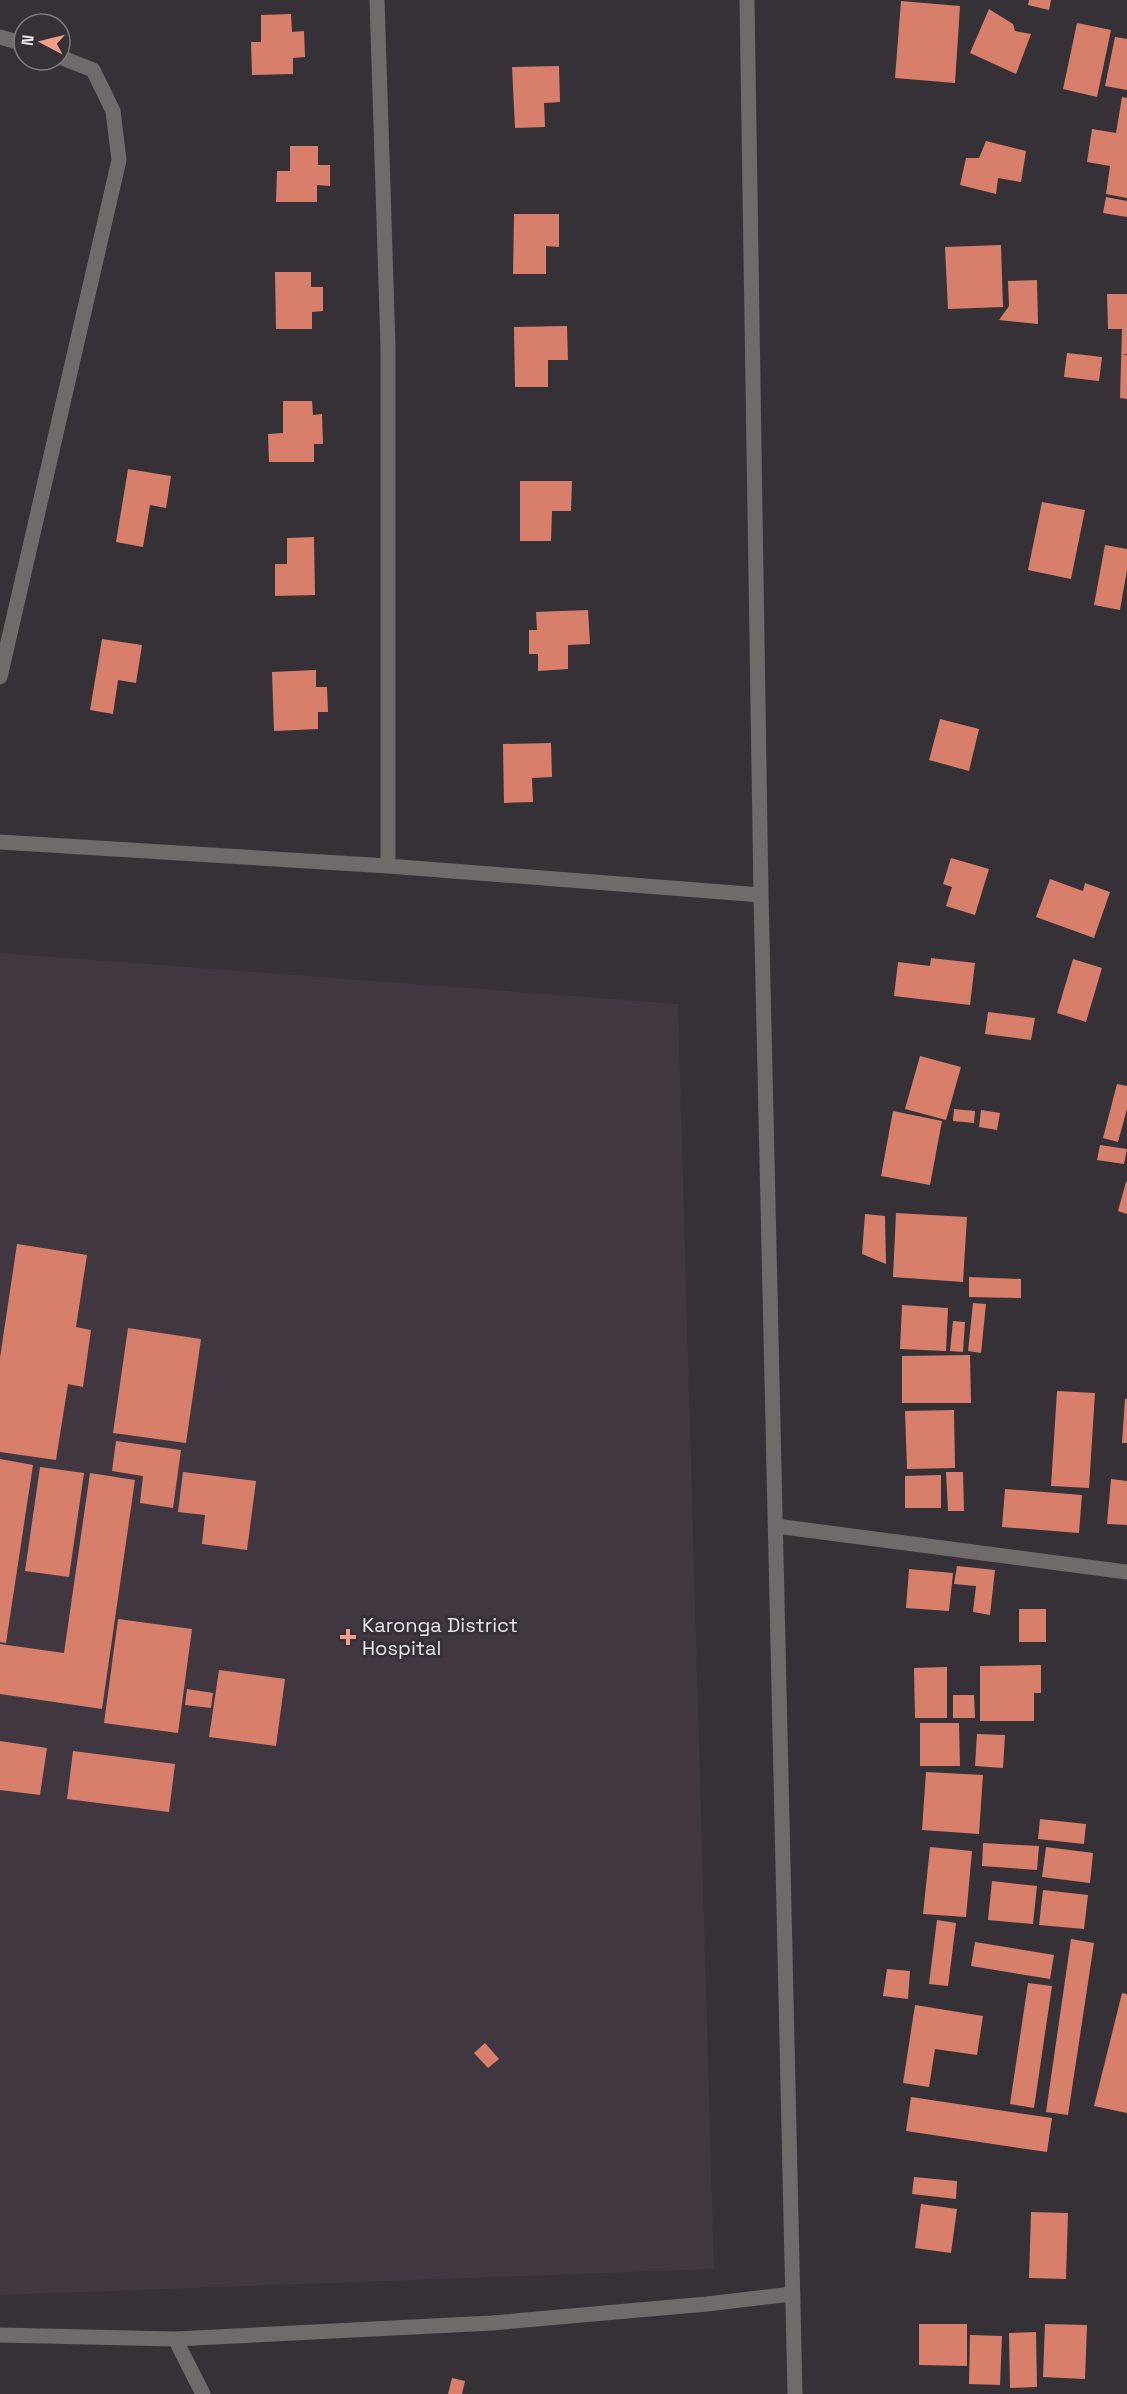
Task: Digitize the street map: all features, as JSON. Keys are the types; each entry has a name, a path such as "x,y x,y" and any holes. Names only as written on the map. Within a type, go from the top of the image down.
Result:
{"street":[{"path":"377,0 388,346 388,866"},
{"path":"747,0 761,895 795,2394"},
{"path":"0,677 119,160 113,111 93,70 72,62"},
{"path":"0,842 388,866 761,895"},
{"path":"776,1526 1127,1572"},
{"path":"0,2335 175,2339 492,2323 792,2294"},
{"path":"175,2339 203,2394"}],"shaded area":[{"name":"Karonga District Hospital","path":"0,953 678,1004 714,2269 0,2295"}],"building":[{"path":"1029,0 1051,0 1049,10 1028,5"},
{"path":"901,1 960,6 955,83 895,78"},
{"path":"989,9 1013,24 1015,31 1031,34 1016,74 970,53"},
{"path":"291,14 292,32 304,31 305,57 293,58 293,74 252,75 251,42 261,42 261,15"},
{"path":"1077,23 1111,30 1097,97 1063,89"},
{"path":"1115,37 1127,39 1127,90 1105,86"},
{"path":"559,66 560,102 544,103 545,127 515,128 512,67"},
{"path":"1122,97 1127,98 1127,198 1106,194 1110,166 1087,162 1092,129 1116,133"},
{"path":"986,141 1026,151 1021,182 998,178 996,194 960,185 966,158 979,158"},
{"path":"290,146 318,146 318,165 330,165 330,186 317,185 317,202 276,202 277,171 290,171"},
{"path":"1106,197 1127,201 1127,217 1103,213"},
{"path":"514,214 559,214 559,247 546,246 546,274 513,274"},
{"path":"1001,245 1003,307 948,309 945,247"},
{"path":"275,272 311,272 311,287 323,287 323,311 312,312 312,329 276,329"},
{"path":"1037,280 1038,324 999,320 1009,306 1008,281"},
{"path":"1107,294 1127,294 1127,354 1122,354 1127,355 1127,399 1120,398 1122,329 1108,329"},
{"path":"567,326 568,360 548,360 548,387 515,387 514,327"},
{"path":"1067,353 1102,357 1099,381 1064,377"},
{"path":"283,401 312,401 313,415 322,414 323,444 314,444 314,462 269,462 268,434 283,433"},
{"path":"128,469 171,476 166,508 150,505 143,547 116,542"},
{"path":"520,481 572,481 571,511 552,511 551,541 520,541"},
{"path":"1042,502 1085,510 1071,579 1028,570"},
{"path":"314,537 315,595 275,596 275,564 287,564 287,538"},
{"path":"1105,545 1127,549 1127,570 1120,610 1094,605"},
{"path":"588,610 590,644 568,645 568,669 538,671 538,654 529,654 529,630 537,630 536,612"},
{"path":"102,639 142,645 136,683 118,680 113,714 90,710"},
{"path":"316,670 316,687 327,687 328,712 318,712 318,729 274,731 272,672"},
{"path":"940,719 979,729 969,771 929,760"},
{"path":"551,743 552,777 532,778 533,802 504,803 503,744"},
{"path":"951,858 989,869 975,915 946,906 952,887 943,884"},
{"path":"1050,879 1083,891 1085,883 1110,892 1094,938 1036,917"},
{"path":"931,958 975,963 970,1005 894,996 898,962 930,966"},
{"path":"1073,959 1102,968 1086,1022 1057,1013"},
{"path":"988,1012 1035,1018 1031,1040 985,1034"},
{"path":"920,1056 961,1067 946,1120 905,1109"},
{"path":"1117,1084 1127,1086 1127,1109 1118,1142 1103,1138"},
{"path":"954,1109 975,1111 974,1123 953,1121"},
{"path":"981,1110 1000,1113 997,1130 979,1127"},
{"path":"893,1111 942,1121 930,1185 881,1176"},
{"path":"1100,1145 1127,1149 1124,1164 1097,1160"},
{"path":"1127,1182 1127,1214 1118,1211"},
{"path":"896,1213 967,1217 963,1282 893,1277"},
{"path":"865,1214 885,1216 886,1264 862,1254"},
{"path":"17,1244 87,1255 76,1327 91,1330 83,1387 68,1384 56,1460 0,1452 0,1358"},
{"path":"969,1277 1021,1279 1021,1298 969,1297"},
{"path":"973,1303 986,1304 981,1353 968,1351"},
{"path":"902,1305 948,1308 946,1351 900,1349"},
{"path":"953,1321 965,1322 963,1352 950,1351"},
{"path":"128,1328 201,1339 186,1443 113,1433"},
{"path":"970,1355 971,1403 902,1403 902,1356"},
{"path":"1057,1391 1095,1393 1089,1488 1051,1486"},
{"path":"1125,1399 1127,1399 1127,1443 1122,1443"},
{"path":"954,1410 955,1468 907,1469 905,1411"},
{"path":"116,1441 181,1450 173,1508 140,1503 143,1476 112,1471"},
{"path":"0,1459 33,1465 6,1643 0,1642"},
{"path":"40,1467 84,1473 69,1577 25,1571"},
{"path":"183,1472 256,1481 247,1550 202,1544 205,1515 178,1512"},
{"path":"946,1472 963,1472 964,1511 948,1511"},
{"path":"90,1473 135,1480 102,1709 0,1694 0,1644 64,1653"},
{"path":"941,1475 941,1508 905,1508 905,1476"},
{"path":"1111,1479 1127,1481 1127,1525 1107,1524"},
{"path":"1005,1489 1082,1495 1079,1533 1002,1527"},
{"path":"957,1566 995,1570 990,1615 973,1612 976,1586 954,1584"},
{"path":"909,1569 953,1573 949,1611 906,1608"},
{"path":"1019,1609 1046,1609 1046,1642 1019,1642"},
{"path":"118,1619 192,1629 178,1733 104,1723"},
{"path":"1041,1665 1041,1693 1034,1693 1034,1721 980,1721 980,1666"},
{"path":"947,1667 947,1718 915,1718 914,1668"},
{"path":"219,1670 285,1679 276,1746 209,1737"},
{"path":"187,1689 213,1693 211,1708 185,1705"},
{"path":"953,1695 974,1695 975,1718 953,1718"},
{"path":"920,1723 959,1723 960,1766 920,1766"},
{"path":"977,1734 1005,1735 1003,1768 975,1766"},
{"path":"0,1741 47,1748 40,1795 0,1790"},
{"path":"73,1751 175,1764 169,1812 67,1799"},
{"path":"926,1772 983,1775 979,1834 922,1830"},
{"path":"1040,1819 1086,1824 1084,1844 1038,1839"},
{"path":"983,1843 1039,1846 1037,1870 982,1866"},
{"path":"930,1847 972,1851 966,1917 923,1914"},
{"path":"1046,1847 1093,1853 1090,1883 1042,1877"},
{"path":"992,1881 1037,1886 1033,1924 988,1920"},
{"path":"1043,1890 1088,1895 1084,1929 1039,1925"},
{"path":"937,1920 956,1923 948,1986 929,1984"},
{"path":"1071,1939 1094,1943 1068,2115 1046,2112"},
{"path":"975,1942 1054,1955 1050,1979 971,1966"},
{"path":"887,1969 910,1971 908,1999 883,1996"},
{"path":"1028,1983 1052,1986 1034,2108 1010,2104"},
{"path":"1122,1993 1127,1994 1127,2113 1094,2106"},
{"path":"915,2005 983,2016 977,2055 935,2049 929,2087 903,2083"},
{"path":"485,2043 499,2059 488,2068 474,2053"},
{"path":"911,2097 1052,2118 1047,2152 906,2131"},
{"path":"914,2177 957,2181 956,2199 912,2194"},
{"path":"921,2204 957,2209 951,2253 915,2248"},
{"path":"1031,2212 1068,2213 1066,2279 1029,2278"},
{"path":"919,2324 967,2324 967,2366 919,2365"},
{"path":"1045,2324 1087,2325 1085,2379 1043,2377"},
{"path":"1036,2332 1037,2387 1010,2388 1009,2333"},
{"path":"970,2335 1002,2336 1000,2385 969,2384"},
{"path":"452,2378 465,2381 462,2394 448,2394"}],"place":[{"name":"Karonga District Hospital","path":"348,1637"}]}
